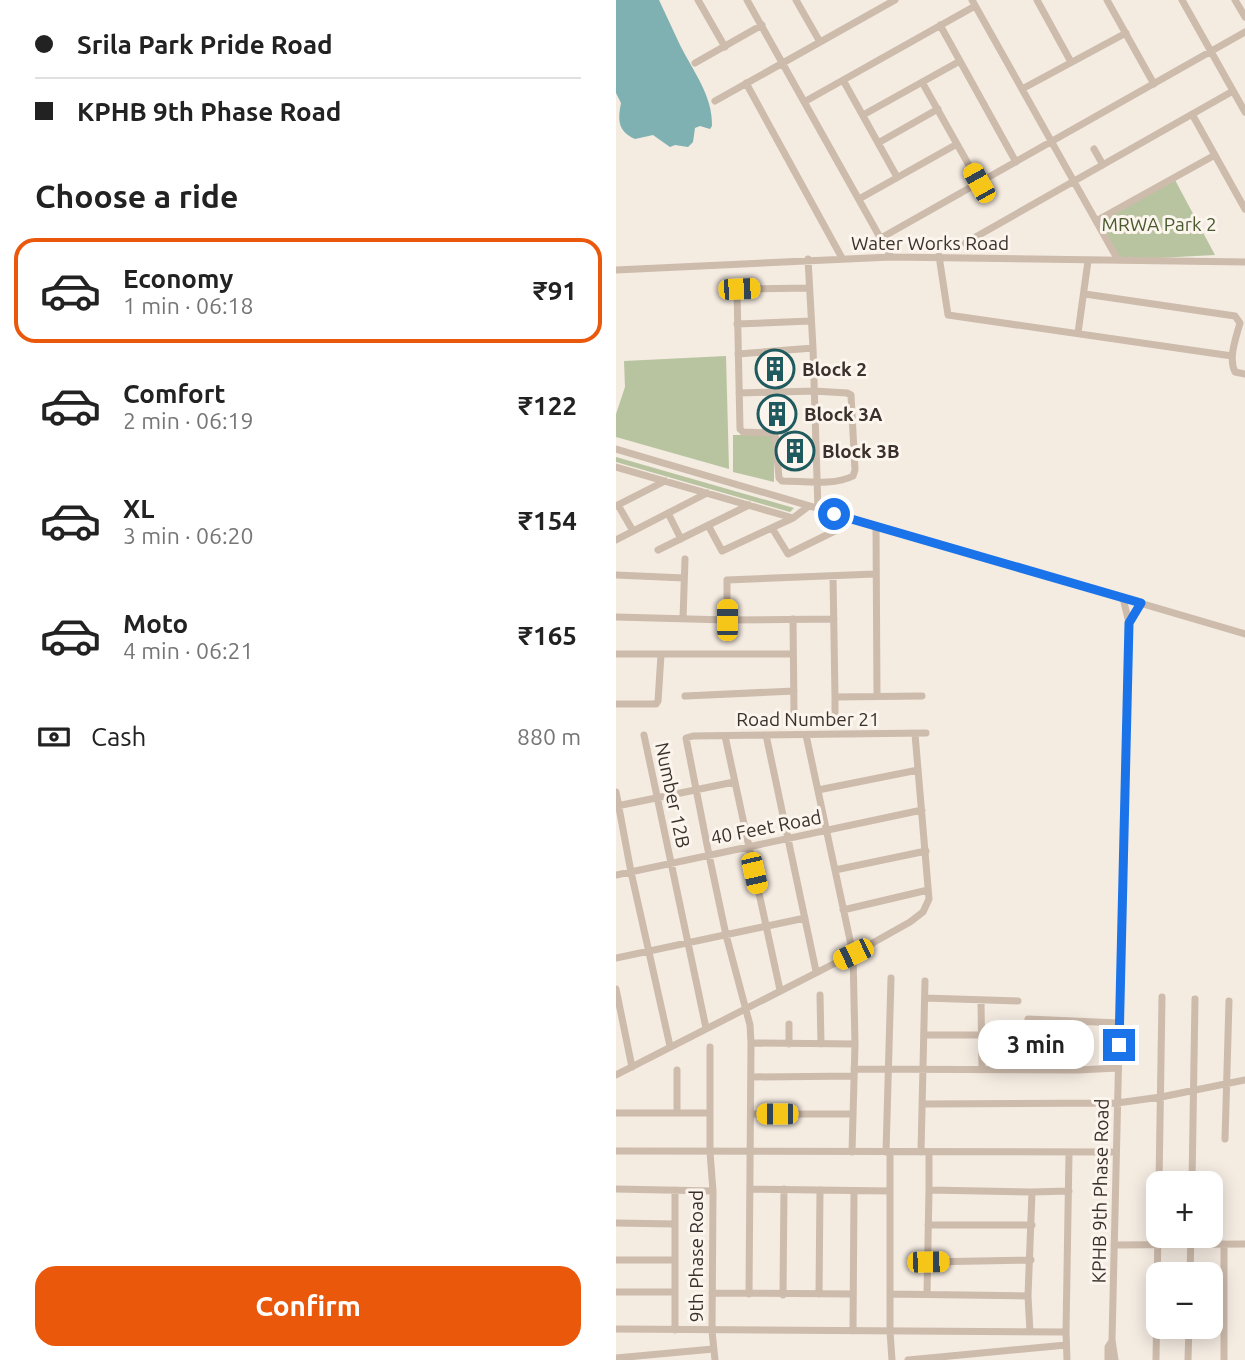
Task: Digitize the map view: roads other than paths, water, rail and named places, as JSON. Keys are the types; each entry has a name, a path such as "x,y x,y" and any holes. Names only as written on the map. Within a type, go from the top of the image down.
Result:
{"street":[{"path":"698,0 724,47"},
{"path":"747,0 891,257"},
{"path":"807,0 798,2 820,42"},
{"path":"715,101 895,0"},
{"path":"1037,0 1072,62"},
{"path":"1107,0 1154,83"},
{"path":"1182,0 1245,112"},
{"path":"1235,0 1245,18"},
{"path":"804,102 974,3 1118,260"},
{"path":"940,25 1016,162"},
{"path":"695,64 762,26"},
{"path":"881,239 1245,32"},
{"path":"1022,89 1126,33"},
{"path":"863,116 960,61"},
{"path":"843,80 897,177"},
{"path":"922,82 979,183"},
{"path":"746,83 842,258"},
{"path":"965,243 1233,91"},
{"path":"878,143 938,109"},
{"path":"1192,114 1245,209"},
{"path":"859,199 957,144"},
{"path":"1094,149 1103,165"},
{"path":"1096,221 1215,155"},
{"path":"939,256 948,315 1232,356"},
{"name":"Water Works Road","path":"616,270 808,259 939,256 1245,262"},
{"path":"808,259 818,510"},
{"path":"1078,332 1088,261"},
{"path":"739,393 814,391 851,395 855,470 853,476 818,481 780,480 777,436 773,432 741,431 739,393 736,296 739,289 809,288"},
{"path":"1085,294 1235,316 1240,323 1232,356 1232,368 1235,372 1245,374"},
{"path":"737,324 810,321"},
{"path":"738,354 813,348"},
{"path":"616,449 1245,634"},
{"path":"616,467 793,517"},
{"path":"616,476 628,470"},
{"path":"633,531 617,506 666,480"},
{"path":"616,540 708,493"},
{"path":"658,550 749,505"},
{"path":"708,526 722,551 772,528 809,506"},
{"path":"668,513 681,539"},
{"path":"876,526 877,696"},
{"path":"772,528 788,554 843,527"},
{"path":"682,619 685,559"},
{"path":"727,620 727,580 875,574"},
{"path":"616,575 684,578"},
{"path":"833,576 835,714"},
{"name":"KPHB 9th Phase Road","path":"1111,1358 1108,1347 1112,1340 1129,623 1123,598"},
{"name":"KPHB 9th Phase Road","path":"1129,623 1141,603"},
{"path":"616,617 834,619"},
{"path":"793,619 794,714"},
{"path":"616,654 793,654"},
{"path":"616,704 656,704 661,655"},
{"path":"685,696 794,691"},
{"path":"835,697 922,696"},
{"name":"Road Number 21","path":"695,790 685,742 689,737 926,733"},
{"path":"806,734 853,954 855,1044 852,1152"},
{"path":"616,1075 853,954 923,912 929,899 929,890 915,734"},
{"name":"Number 12B","path":"644,735 706,1028"},
{"path":"766,735 816,971"},
{"path":"725,736 780,990"},
{"path":"818,790 918,771"},
{"path":"617,806 734,782"},
{"path":"695,790 751,1043 749,1294"},
{"path":"616,792 670,1046"},
{"name":"40 Feet Road","path":"616,875 922,810"},
{"path":"835,870 926,851"},
{"path":"843,910 929,890"},
{"path":"616,958 805,918"},
{"path":"891,978 888,1152 892,1360"},
{"path":"925,981 923,1104 929,1191 927,1294"},
{"path":"616,989 632,1067"},
{"path":"820,995 821,1044"},
{"path":"1159,1171 1161,997"},
{"path":"925,998 1018,1001"},
{"path":"1192,1171 1195,999"},
{"path":"981,1001 982,1070"},
{"path":"1226,1139 1229,1001"},
{"path":"1028,1019 1119,1023"},
{"path":"789,1024 789,1044"},
{"path":"925,1035 1019,1035"},
{"path":"751,1043 855,1044"},
{"name":"9th Phase Road","path":"710,1047 712,1331 715,1360"},
{"path":"751,1077 889,1070 1118,1068"},
{"path":"677,1070 677,1113"},
{"path":"923,1104 1117,1103 1245,1080"},
{"path":"616,1114 710,1113"},
{"path":"751,1114 853,1114"},
{"path":"616,1151 1116,1152"},
{"path":"1067,1360 1069,1153"},
{"path":"616,1189 713,1191"},
{"path":"750,1189 890,1191"},
{"path":"783,1294 784,1189"},
{"path":"675,1190 675,1330"},
{"path":"819,1294 820,1190"},
{"path":"853,1331 854,1191"},
{"path":"929,1191 1069,1191"},
{"path":"1030,1332 1028,1296 1032,1192"},
{"path":"616,1223 675,1224"},
{"path":"928,1225 1032,1225"},
{"path":"1224,1360 1224,1244 1245,1244"},
{"path":"1114,1245 1146,1245"},
{"path":"1156,1360 1158,1248"},
{"path":"616,1260 675,1259"},
{"path":"928,1262 1031,1260"},
{"path":"616,1292 675,1292"},
{"path":"712,1293 853,1294"},
{"path":"890,1294 1028,1296"},
{"path":"616,1329 1066,1332"},
{"path":"1188,1360 1189,1339"},
{"path":"908,1360 1066,1345"},
{"path":"616,1358 713,1349"}],"water":[{"path":"616,0 659,0 701,84 709,104 712,126 710,129 700,126 695,128 693,142 688,147 670,147 653,135 635,139 622,128 619,119 621,103 616,93"}],"place":[{"name":"Block 2","path":"775,369"},
{"name":"Block 3A","path":"777,414"},
{"name":"Block 3B","path":"795,451"}],"park label":[{"name":"MRWA Park 2","path":"1159,224"}]}
